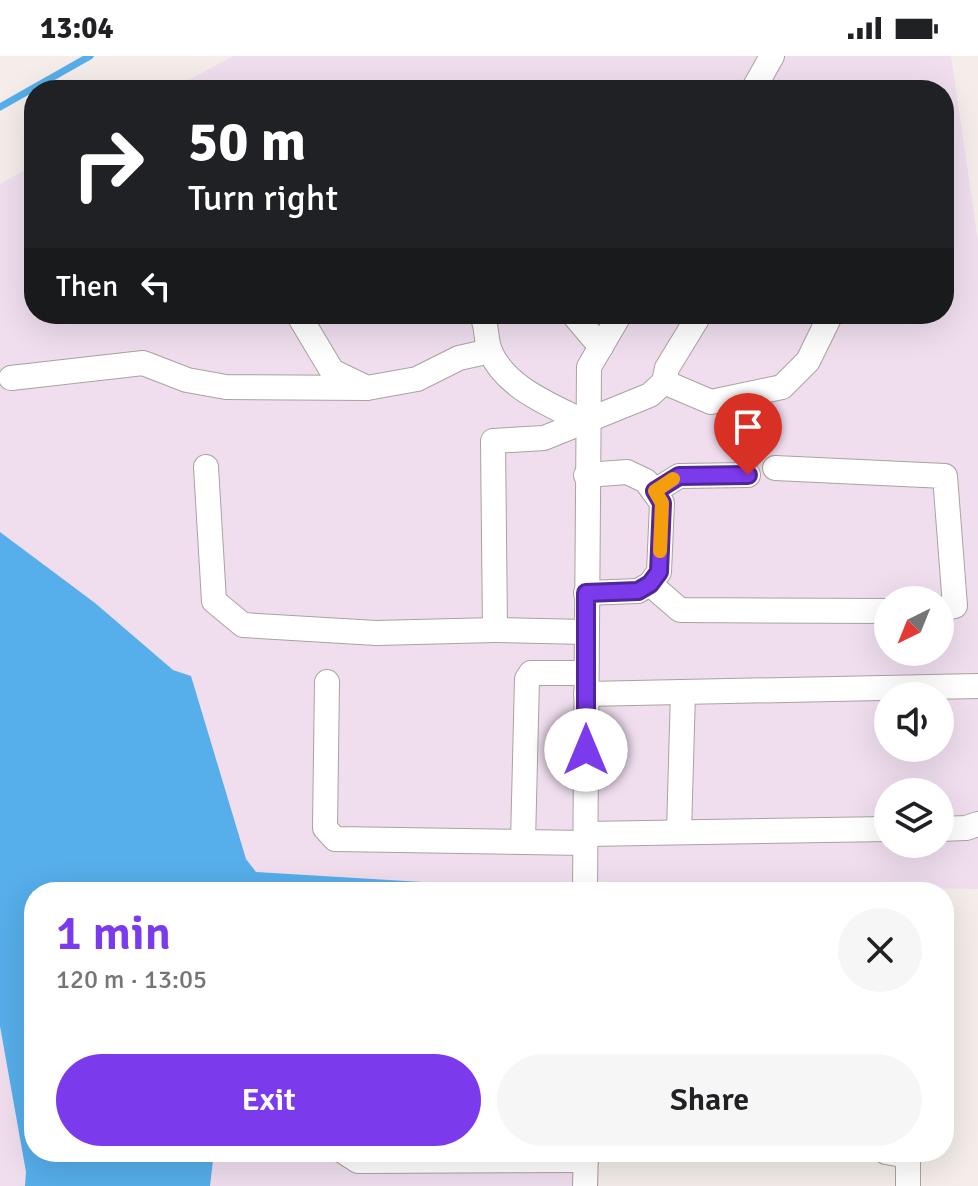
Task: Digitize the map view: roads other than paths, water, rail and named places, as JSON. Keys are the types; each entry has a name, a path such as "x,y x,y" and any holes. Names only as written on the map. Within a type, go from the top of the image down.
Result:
{"street":[{"path":"759,80 772,56"},
{"path":"304,324 332,371 367,388"},
{"path":"487,324 490,351 521,390 586,423"},
{"path":"581,324 601,347"},
{"path":"585,882 586,423 589,367 614,324"},
{"path":"495,630 493,441 544,438 650,395 664,382 667,368 694,324"},
{"path":"664,382 711,402 782,387 808,361 826,324"},
{"path":"11,378 143,363 187,380 226,387 367,388 417,379 459,358 490,351"},
{"path":"206,467 214,601 243,625 376,633 495,630 586,632"},
{"path":"775,468 945,476 953,586"},
{"path":"586,475 627,472 646,481 662,503 659,572 650,584 638,591 586,593"},
{"path":"655,491 679,476 748,475"},
{"path":"650,584 680,610 874,611"},
{"path":"523,842 527,679 531,673 586,684 683,692 978,686"},
{"path":"327,682 325,828 335,839 523,842 679,832 874,829"},
{"path":"679,832 683,692"},
{"path":"954,828 978,824"},
{"path":"585,1186 586,1162"},
{"path":"900,1162 908,1186"}],"water":[{"path":"0,532 95,603 173,670 191,676 246,859 256,872 422,882 24,882 24,1161 0,1026"},
{"path":"24,1162 213,1162 210,1186 25,1186"}],"waterway":[{"path":"48,80 90,56"},
{"path":"0,107 24,93"}]}
